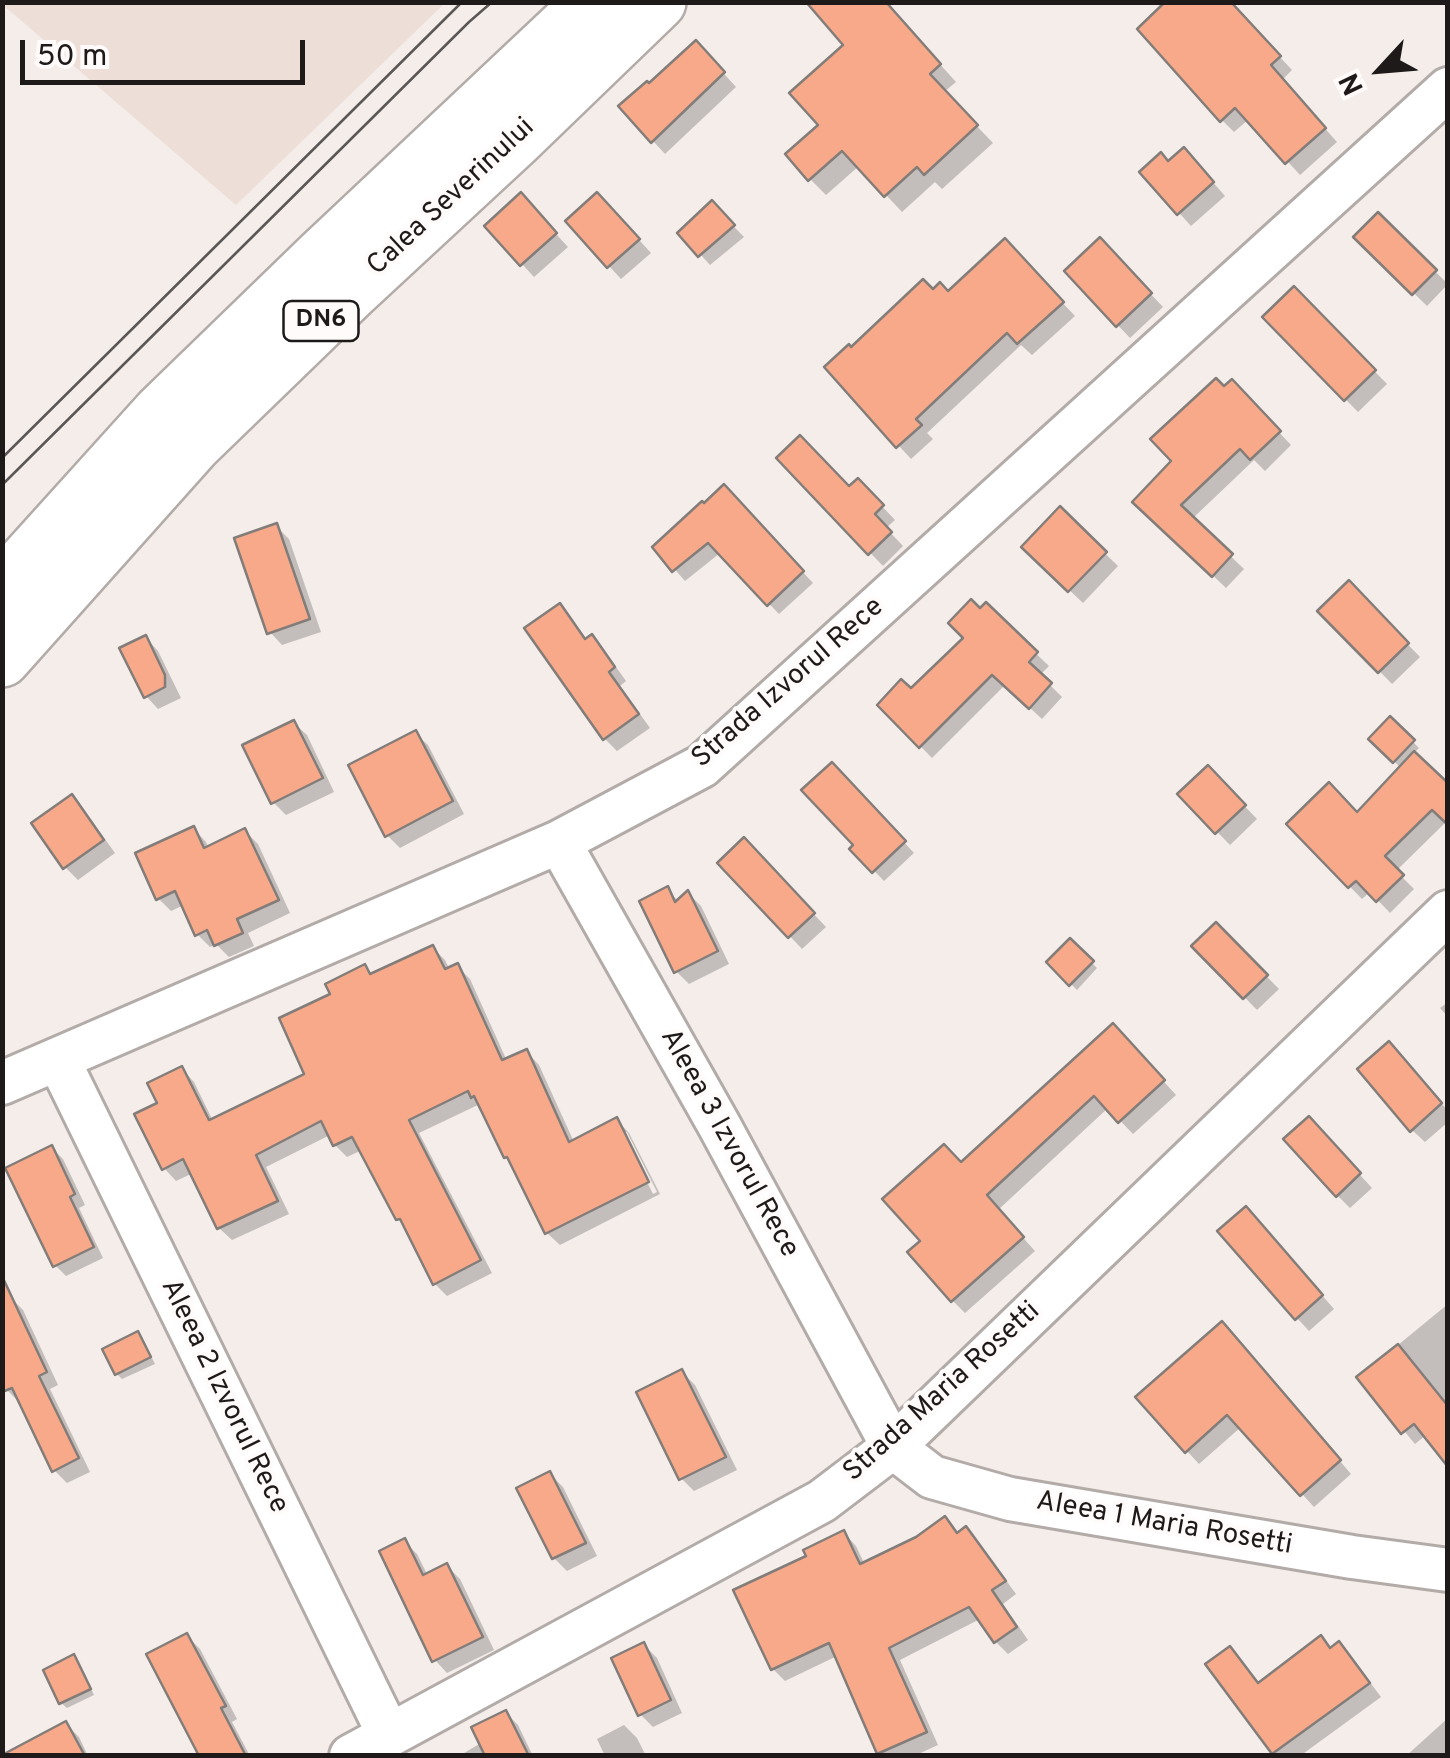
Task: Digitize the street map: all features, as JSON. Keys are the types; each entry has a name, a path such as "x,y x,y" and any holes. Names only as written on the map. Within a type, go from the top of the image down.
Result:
{"main road":[{"name":"Calea Severinului","path":"2,588 161,412 592,2"},
{"name":"Calea Severinului","path":"2,659 194,444 658,2"}],"street":[{"name":"Strada Izvorul Rece","path":"2,1083 559,842 702,766 1448,89"},
{"name":"Aleea 3 Izvorul Rece","path":"559,842 719,1125 892,1447"},
{"name":"Strada Maria Rosetti","path":"351,1756 822,1501 892,1447 1448,912"},
{"name":"Aleea 2 Izvorul Rece","path":"58,1059 389,1735"},
{"name":"Aleea 1 Maria Rosetti","path":"892,1447 932,1477 1010,1499 1448,1570"}],"shaded area":[{"path":"3,2 445,2 445,3 236,205"}],"building":[{"path":"806,2 886,2 941,64 930,74 978,125 924,175 917,167 884,197 842,151 808,181 785,154 818,125 789,93 843,45"},
{"path":"1165,2 1231,2 1281,56 1271,65 1326,128 1285,164 1235,108 1220,122 1137,29"},
{"path":"696,40 725,72 651,143 618,106"},
{"path":"1184,147 1214,182 1177,215 1139,172 1161,152 1168,161"},
{"path":"521,192 557,233 520,266 484,226"},
{"path":"597,192 640,239 607,268 565,221"},
{"path":"712,200 735,225 698,257 677,233"},
{"path":"1378,212 1437,270 1412,295 1353,237"},
{"path":"1100,237 1152,293 1116,327 1064,271"},
{"path":"1005,238 1064,302 1017,344 1007,333 916,419 922,425 896,448 824,367 923,279 933,289 940,282 948,291"},
{"path":"1294,286 1376,370 1344,401 1262,317"},
{"path":"1216,378 1224,386 1232,379 1281,431 1250,460 1240,449 1181,505 1233,554 1212,577 1132,502 1171,461 1150,439"},
{"path":"800,435 849,486 858,478 884,505 875,514 892,532 868,555 776,458"},
{"path":"724,484 804,571 767,606 708,543 672,572 652,547"},
{"path":"1060,506 1107,552 1068,592 1021,547"},
{"path":"277,523 310,619 267,634 234,538"},
{"path":"1349,580 1409,643 1378,673 1317,611"},
{"path":"971,599 980,608 986,602 1038,652 1029,662 1052,683 1029,709 992,675 919,748 877,705 901,679 911,688 963,638 948,623"},
{"path":"560,603 585,639 592,634 615,667 609,672 639,714 603,740 524,628"},
{"path":"146,635 165,675 165,687 144,698 119,648"},
{"path":"1390,716 1415,740 1393,763 1368,739"},
{"path":"294,720 323,778 271,804 242,745"},
{"path":"416,730 453,801 385,837 348,765"},
{"path":"1414,751 1448,783 1448,825 1432,810 1385,856 1404,875 1376,902 1356,881 1348,888 1286,824 1329,782 1357,812"},
{"path":"832,762 906,841 872,873 849,849 853,845 801,790"},
{"path":"1208,765 1246,805 1215,834 1177,794"},
{"path":"72,794 104,840 63,869 31,823"},
{"path":"194,826 204,848 245,828 279,900 237,919 243,933 214,946 207,930 195,936 175,891 156,900 135,853"},
{"path":"744,837 815,913 788,938 717,863"},
{"path":"668,886 675,902 688,890 718,951 674,973 639,901"},
{"path":"1216,922 1268,975 1243,999 1191,946"},
{"path":"1070,938 1094,961 1069,986 1046,962"},
{"path":"433,945 445,969 458,963 502,1060 527,1049 569,1142 617,1117 649,1182 545,1234 507,1157 504,1158 468,1091 409,1120 481,1260 433,1285 352,1137 333,1146 321,1121 256,1155 278,1201 217,1229 183,1159 162,1170 134,1114 157,1103 147,1083 182,1066 209,1120 304,1074 279,1018 330,994 325,984 365,964 370,974"},
{"path":"1113,1023 1165,1080 1118,1123 1094,1096 987,1195 1024,1237 951,1302 907,1252 920,1241 882,1199 944,1144 961,1162"},
{"path":"1389,1041 1442,1103 1410,1132 1357,1069"},
{"path":"1309,1116 1361,1173 1336,1197 1283,1139"},
{"path":"52,1145 75,1194 70,1197 94,1247 53,1267 5,1168"},
{"path":"1246,1206 1323,1295 1295,1320 1217,1231"},
{"path":"2,1276 47,1372 39,1376 79,1458 52,1472 12,1388 2,1392"},
{"path":"1222,1321 1341,1460 1300,1496 1227,1415 1185,1453 1135,1397"},
{"path":"138,1331 151,1357 115,1375 102,1349"},
{"path":"1398,1344 1448,1406 1448,1467 1414,1424 1401,1434 1356,1377"},
{"path":"682,1369 726,1457 679,1480 636,1392"},
{"path":"550,1471 586,1543 552,1559 516,1488"},
{"path":"945,1516 957,1533 966,1526 1006,1581 992,1590 1017,1627 994,1643 969,1607 889,1648 927,1732 877,1754 829,1643 771,1670 733,1590 806,1556 803,1550 844,1530 860,1564 916,1537"},
{"path":"405,1538 423,1575 447,1563 483,1637 432,1662 379,1551"},
{"path":"187,1633 226,1706 221,1708 246,1756 199,1756 146,1654"},
{"path":"1321,1635 1330,1648 1339,1641 1370,1683 1272,1754 1205,1664 1230,1646 1258,1683"},
{"path":"644,1642 671,1700 638,1716 611,1658"},
{"path":"74,1654 91,1689 59,1704 43,1670"},
{"path":"506,1710 529,1756 485,1756 471,1727"},
{"path":"66,1721 85,1756 2,1756 2,1755"}],"tram line":[{"path":"2,458 462,2"},
{"path":"2,485 492,2"}]}
